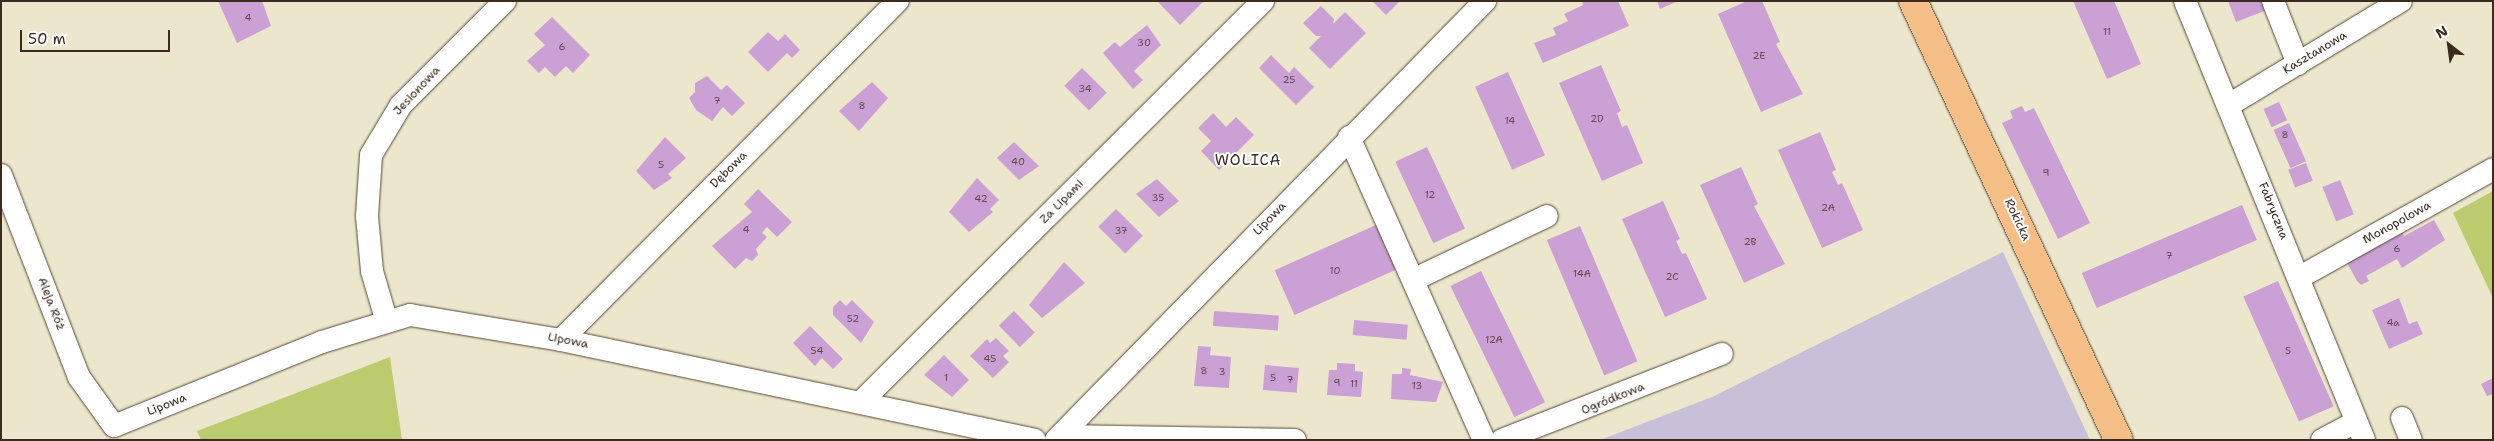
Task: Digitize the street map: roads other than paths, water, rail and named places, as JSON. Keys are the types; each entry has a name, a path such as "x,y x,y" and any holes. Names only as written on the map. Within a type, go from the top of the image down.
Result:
{"main road":[{"name":"Rokicka","path":"1913,1 2120,440"}],"street":[{"name":"Jesionowa","path":"386,319 372,272 367,216 371,155 401,105 505,1"},
{"name":"Dębowa","path":"561,340 898,1"},
{"name":"Za Lipami","path":"861,402 1264,1"},
{"name":"Lipowa","path":"1068,438 1349,137 1485,1"},
{"name":"Fabryczna","path":"2185,1 2300,277 2360,431 2322,440"},
{"path":"2273,1 2298,64"},
{"name":"Kasztanowa","path":"2229,105 2401,1"},
{"path":"1349,137 1415,279 1484,440"},
{"name":"Monopolowa","path":"2300,277 2493,169"},
{"name":"Aleja Róż","path":"1,175 78,377 114,426"},
{"path":"1415,279 1547,216"},
{"name":"Lipowa","path":"114,426 386,319 410,315 561,340 1035,440"},
{"name":"Ogródkowa","path":"1502,440 1722,354"},
{"path":"2402,418 2411,440"},
{"path":"1068,438 1296,440"}],"district":[{"name":"WOLICA","path":"1248,161"}]}
